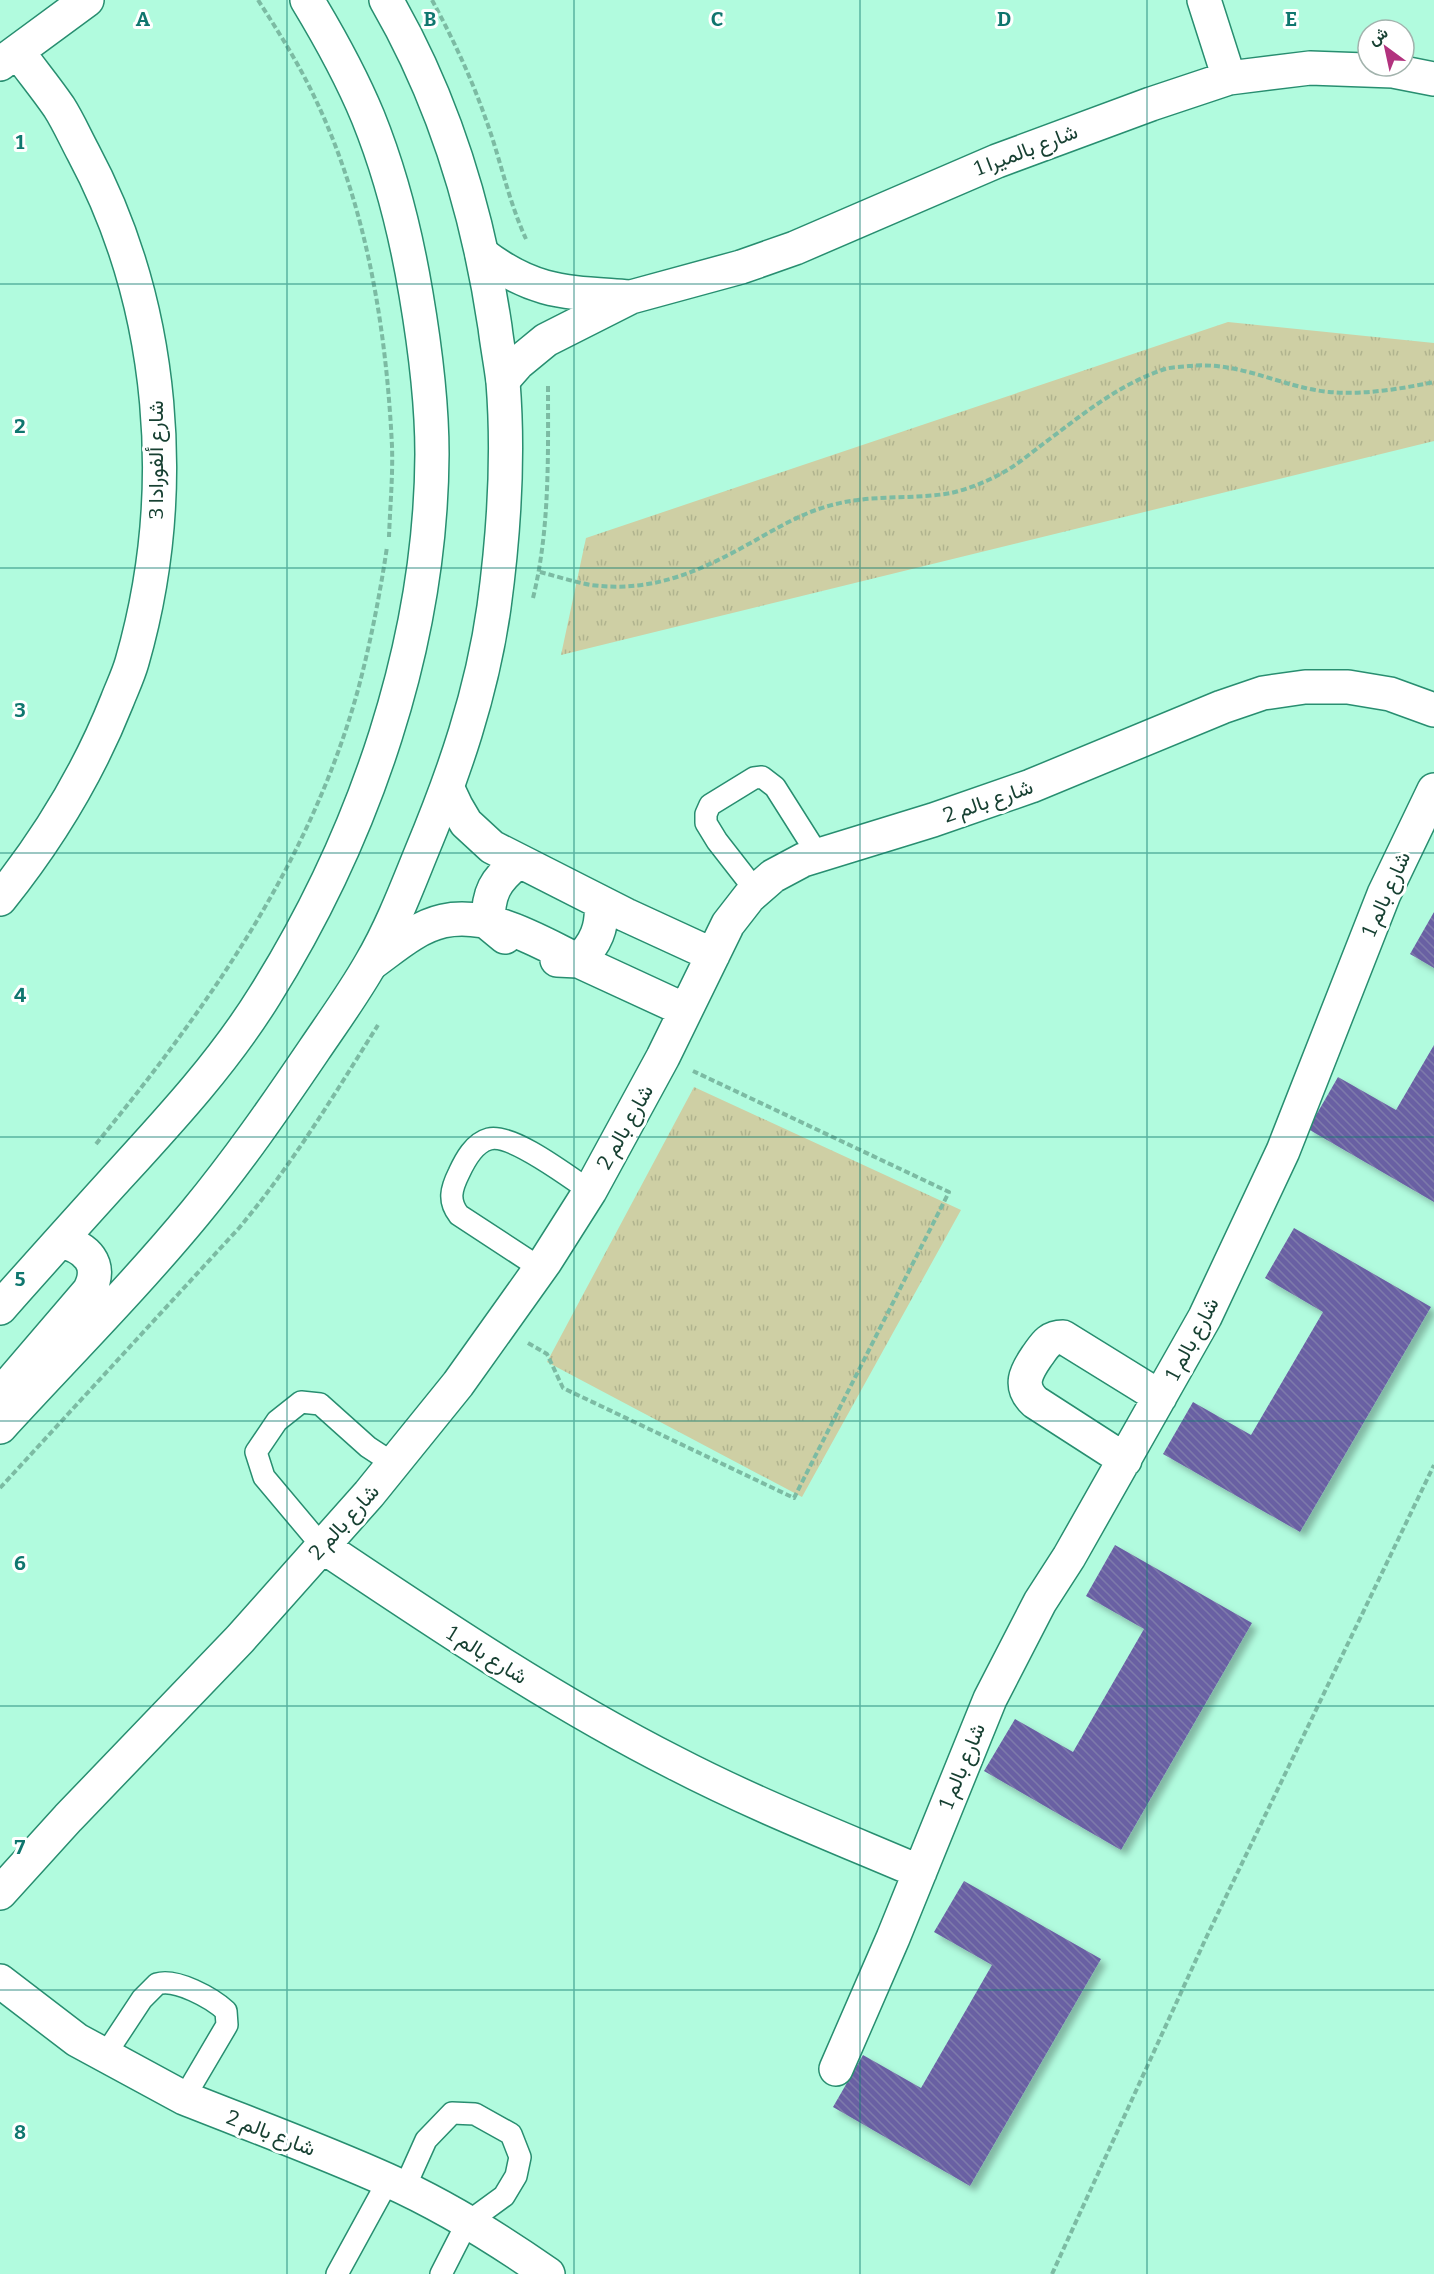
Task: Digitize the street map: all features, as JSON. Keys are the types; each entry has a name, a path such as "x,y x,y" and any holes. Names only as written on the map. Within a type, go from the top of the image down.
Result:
{"street":[{"name":"شارع ألفورادا 3","path":"0,899 57,822 100,745 131,664 152,578 160,491 157,403 146,326 126,250 97,178 60,108 9,58 87,0"},
{"path":"0,1308 151,1142 210,1072 264,997 311,917 350,835 381,748 409,652 427,543 432,454 427,354 410,255 393,187 368,119 339,54 307,0"},
{"path":"0,1427 195,1214 263,1125 372,963 410,881 448,789 472,712 494,611 503,530 505,448 502,380 482,254 466,190 421,68 386,0"},
{"path":"1204,0 1229,78"},
{"name":"شارع بالميرا 1","path":"502,380 518,363 546,340 631,297 730,271 795,248 1008,157 1229,78 1310,68 1393,70 1434,79"},
{"name":"شارع بالميرا 1","path":"482,254 504,271 536,285 567,292 631,297"},
{"name":"شارع بالم 2","path":"0,1893 68,1818 232,1647 394,1464 458,1384 501,1327 590,1191 663,1057 728,924 748,897 773,876 802,860 933,820 1031,786 1222,707 1263,693 1305,687 1348,687 1390,694 1434,710"},
{"path":"448,789 456,806 478,836 492,847 601,903 713,956"},
{"name":"شارع بالم 1","path":"836,2069 920,1872 990,1699 1014,1650 1205,1317 1283,1151 1384,894 1434,790"},
{"path":"488,923 488,905 493,888 504,873 518,862"},
{"path":"578,961 590,950 598,935 602,919 601,903"},
{"path":"372,963 411,935 440,922 456,919 488,923 545,943 578,961 685,1010"},
{"path":"0,1395 89,1291 95,1280 93,1265 86,1252 74,1244 60,1240"},
{"path":"1125,1460 1035,1402 1026,1390 1026,1373 1048,1341 1055,1337 1063,1337 1160,1397"},
{"name":"شارع بالم 1","path":"322,1546 497,1662 599,1723 675,1764 753,1801 920,1872"},
{"name":"شارع بالم 2","path":"0,1981 77,2040 184,2098 396,2185 467,2223 549,2274"}],"lane":[{"path":"756,891 717,841 706,823 706,814 710,805 754,778 762,777 775,787 818,855"},
{"path":"540,1268 459,1215 452,1206 452,1190 466,1159 481,1143 490,1139 502,1138 530,1152 590,1191"},
{"path":"322,1546 264,1477 256,1452 277,1420 301,1402 320,1404 368,1447 394,1464"},
{"path":"105,2055 142,2000 157,1984 174,1983 219,2004 226,2011 227,2025 184,2098"},
{"path":"337,2274 426,2140 452,2113 475,2114 511,2134 520,2157 516,2176 504,2196 467,2223 441,2274"}],"path":[{"path":"94,1147 164,1059 235,959 274,895 307,828 336,758 359,687 376,613 388,539 392,449 386,358 371,269 348,181 330,133 304,78 258,0"},
{"path":"540,572 590,585 622,587 655,584 687,575 799,516 830,505 861,498 950,493 979,484 1006,471 1098,402 1131,383 1167,368 1208,364 1248,370 1291,384 1329,392 1368,392 1407,388 1434,382"},
{"path":"501,1327 547,1354 563,1388 794,1498 949,1192 663,1057"},
{"path":"1052,2274 1196,1960 1434,1465"}],"green space":[{"path":"1228,322 1434,343 1434,441 561,655 586,538"},
{"path":"694,1087 961,1210 802,1497 547,1362"}],"building":[{"path":"1434,912 1434,968 1410,954"},
{"path":"1434,1045 1434,1202 1308,1129 1338,1077 1396,1110"},
{"path":"1294,1228 1431,1307 1300,1532 1163,1454 1193,1402 1251,1435 1323,1312 1265,1278"},
{"path":"1115,1545 1252,1623 1121,1850 984,1771 1015,1719 1073,1752 1144,1629 1086,1596"},
{"path":"964,1881 1101,1959 970,2186 833,2107 863,2055 921,2088 992,1965 934,1932"}]}
